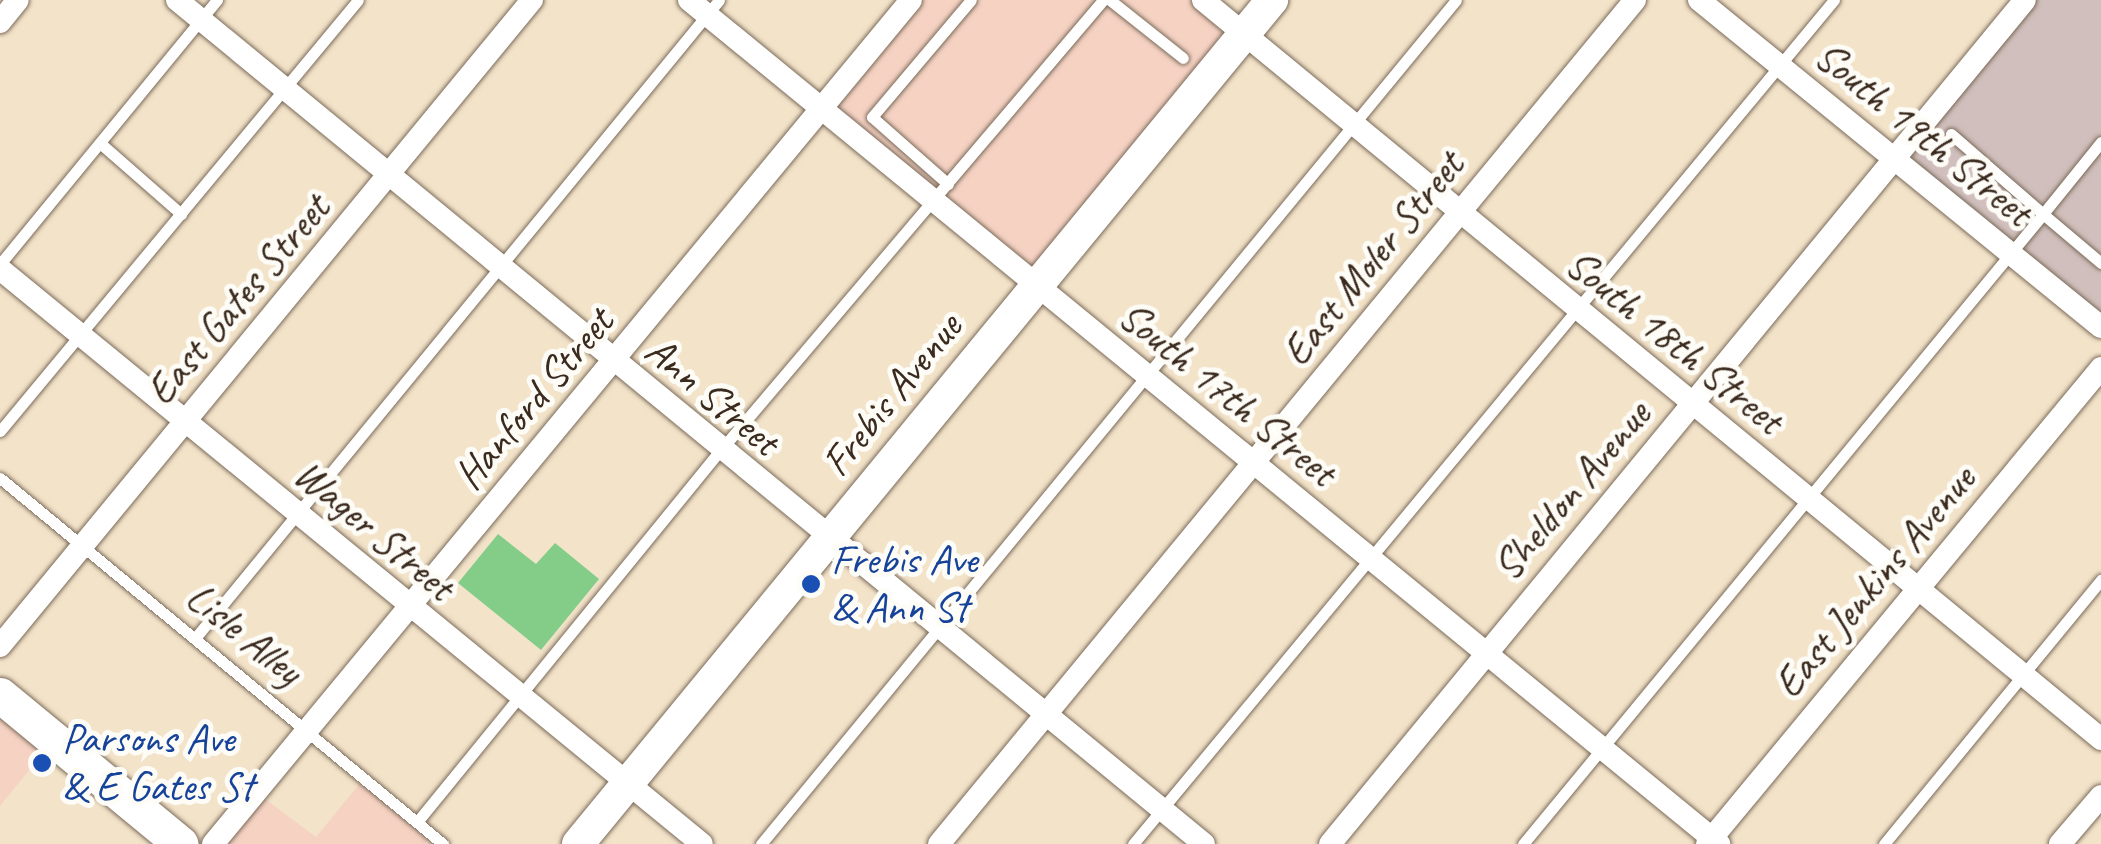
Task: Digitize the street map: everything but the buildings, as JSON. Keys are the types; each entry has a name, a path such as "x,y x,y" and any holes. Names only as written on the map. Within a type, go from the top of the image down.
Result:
{"main road":[{"name":"Frebis Avenue","path":"578,844 1272,0"},
{"path":"0,695 181,844"}],"street":[{"path":"0,22 18,0"},
{"name":"Ann Street","path":"177,0 718,452 1204,844"},
{"name":"East Gates Street","path":"0,646 532,0"},
{"name":"Hanford Street","path":"212,844 911,0"},
{"name":"South 18th Street","path":"1204,0 1352,128 2101,739"},
{"name":"East Moler Street","path":"939,844 1635,0"},
{"name":"South 19th Street","path":"1699,0 2101,326"},
{"name":"Sheldon Avenue","path":"1330,844 2025,0"},
{"name":"South 17th Street","path":"705,5 932,203 1713,842"},
{"name":"Wager Street","path":"0,267 517,698 702,844"},
{"name":"East Jenkins Avenue","path":"1713,842 2101,368"},
{"path":"2060,844 2101,796"}],"lane":[{"path":"0,267 216,0"},
{"path":"0,431 358,0"},
{"path":"948,184 872,117 971,0"},
{"path":"417,822 718,452 1107,0 1183,58"},
{"path":"761,844 1456,0"},
{"path":"1133,844 1834,0"},
{"path":"196,637 499,266 705,5"},
{"path":"1952,134 2101,263"},
{"path":"1522,844 2101,142"},
{"path":"100,143 181,214"},
{"name":"Lisle Alley","path":"0,478 309,728 444,844"},
{"path":"1884,844 2101,580"}],"shaded area":[{"path":"907,0 1206,0 1246,33 1034,288 818,107"},
{"path":"2021,0 2101,0 2101,333 1890,161"},
{"path":"0,695 54,739 0,806"},
{"path":"366,776 435,831 425,844 212,844 253,790 316,837"}],"green space":[{"path":"498,534 536,564 555,543 599,579 541,650 458,583"}],"place":[{"name":"Frebis Ave & Ann St","path":"811,584"},
{"name":"Parsons Ave & E Gates St","path":"42,763"}]}
